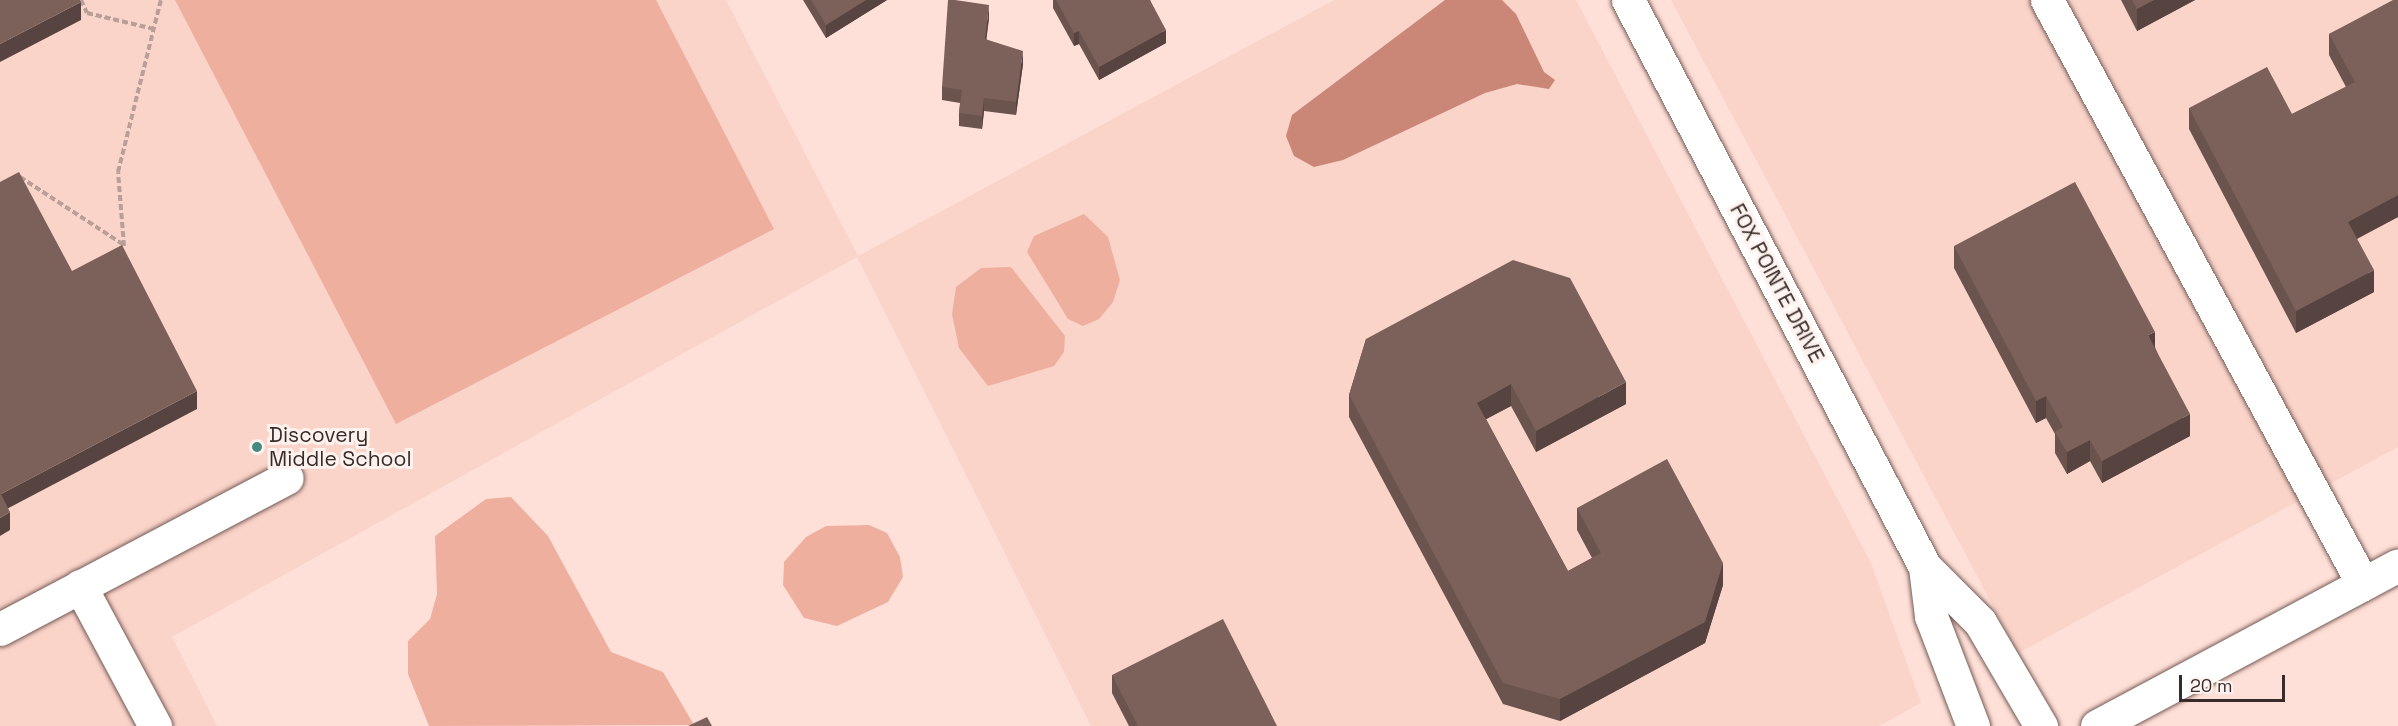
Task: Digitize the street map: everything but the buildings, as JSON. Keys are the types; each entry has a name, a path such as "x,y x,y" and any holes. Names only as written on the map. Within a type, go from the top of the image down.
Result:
{"street":[{"name":"FOX POINTE DRIVE","path":"1628,0 1925,567"},
{"path":"2047,0 2363,584"},
{"path":"0,629 287,478"},
{"path":"2097,726 2398,565"},
{"path":"1925,567 1931,616 1973,726"},
{"path":"1925,567 1980,622 2041,726"},
{"path":"80,586 155,726"}],"path":[{"path":"81,0 87,13 154,29"},
{"path":"10,182 19,177 124,246 118,172 161,0"}],"shaded area":[{"path":"0,0 726,0 858,256 1334,0 1576,0 1871,563 1921,703 1879,726 1091,726 857,257 172,637 217,726 0,726"},
{"path":"175,0 656,0 774,229 396,424"},
{"path":"1445,0 1502,0 1516,14 1544,72 1555,80 1549,89 1517,84 1485,93 1343,160 1314,167 1294,156 1286,136 1292,115"},
{"path":"1671,0 2398,0 2398,447 2018,653"},
{"path":"1084,214 1108,237 1120,280 1113,302 1099,319 1083,326 1068,319 1027,252 1034,236"},
{"path":"1011,267 1065,336 1064,352 1054,366 988,386 959,348 952,314 956,287 981,268"},
{"path":"511,497 548,536 611,652 663,672 694,725 429,726 408,674 408,641 430,619 437,594 435,536 486,499"},
{"path":"869,525 887,533 900,557 903,577 888,602 837,626 804,618 783,585 784,562 806,537 826,526"}],"place":[{"name":"Discovery Middle School","path":"257,447"}]}
